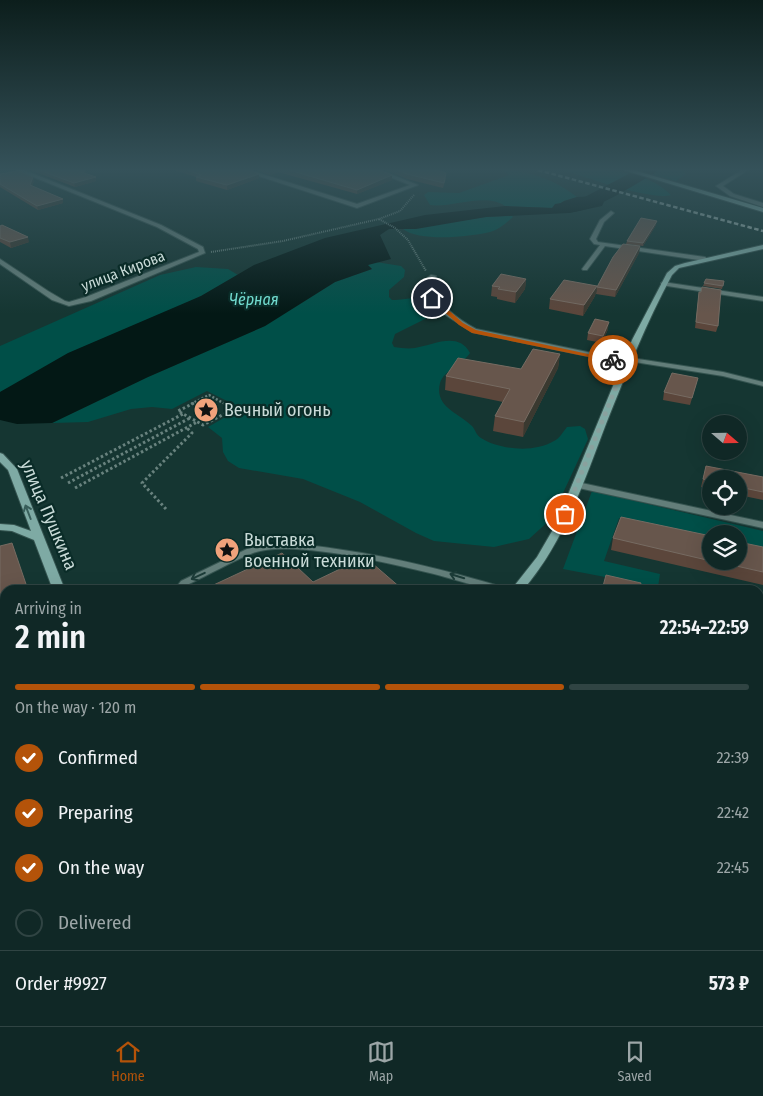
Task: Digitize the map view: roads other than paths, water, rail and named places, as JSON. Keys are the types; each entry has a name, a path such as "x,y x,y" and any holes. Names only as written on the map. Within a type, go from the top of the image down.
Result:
{"street":[{"name":"улица Кирова","path":"0,261 14,268 56,301 68,304 88,299 202,253 201,248 159,226 138,218"},
{"path":"522,585 533,573 552,543 627,361 669,274 677,267 763,247"},
{"path":"663,284 763,299"},
{"path":"627,361 723,374 763,384"},
{"name":"улица Пушкина","path":"0,456 12,469 57,585"},
{"path":"577,485 763,525"},
{"path":"0,527 14,528 37,537"}],"lane":[{"path":"606,218 593,239 596,243 705,259"},
{"path":"585,269 603,244"},
{"path":"432,276 426,286 432,298 461,324 474,331 627,361"},
{"path":"183,585 250,551 260,548 287,546 395,561 452,574 487,585"}],"water":[{"name":"Чёрная","path":"412,218 481,218 416,229 389,229 380,235 391,259 368,265 372,269 335,282 265,326 148,377 52,423 17,424 0,420 0,392 68,353 201,296 254,265 325,238"}],"railway":[{"path":"715,218 763,231"}],"place":[{"name":"Вечный огонь","path":"206,410"},
{"name":"Выставка военной техники","path":"227,550"}]}
